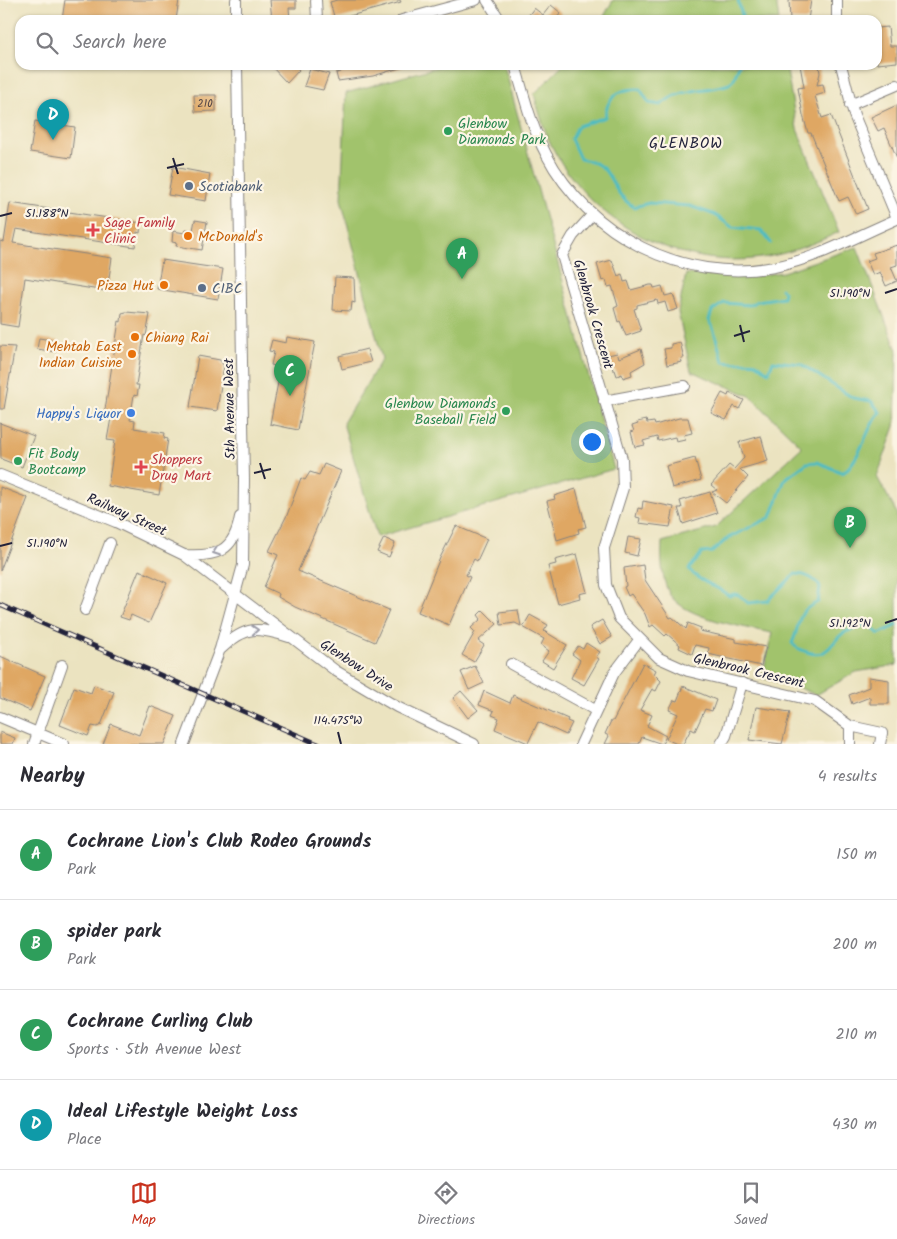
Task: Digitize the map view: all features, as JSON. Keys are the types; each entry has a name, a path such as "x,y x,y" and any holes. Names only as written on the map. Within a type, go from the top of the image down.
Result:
{"street":[{"path":"236,0 236,15"},
{"path":"316,0 317,15"},
{"path":"420,15 476,0"},
{"path":"487,0 497,15"},
{"path":"837,0 837,15"},
{"name":"5th Avenue West","path":"184,744 220,649 243,565 236,70"},
{"path":"516,70 533,126 546,154 569,190 593,214 630,242 658,255 701,266 733,270 766,268 806,259 897,218 850,105 842,70"},
{"path":"850,105 897,85"},
{"name":"Glenbrook Crescent","path":"593,214 573,236 562,254 622,459 624,488 604,548 606,585 619,618 639,640 660,658 688,671 815,701 850,726"},
{"path":"604,401 685,386"},
{"name":"Railway Street","path":"0,475 116,522 184,555 235,593"},
{"path":"184,555 200,556 214,554 231,544 237,530 243,497"},
{"path":"85,610 110,543"},
{"name":"Glenbow Drive","path":"235,593 336,671 418,718 474,744"},
{"path":"220,649 238,635 258,629 295,639"},
{"path":"581,744 614,673 639,640"},
{"path":"511,664 596,710"},
{"path":"34,744 62,665"},
{"path":"721,744 726,736 742,683"},
{"path":"0,717 64,744"},
{"path":"850,744 850,726 882,733 880,744"}],"green space":[{"path":"613,0 776,0 778,15 605,15"},
{"path":"426,70 505,70 614,469 377,537 343,423 382,359 341,199 346,93"},
{"path":"558,70 787,70 797,129 839,232 786,253 736,260 705,258 675,250 646,238 619,223 595,203 573,180 549,140 534,94"},
{"path":"857,247 897,350 895,426 877,477 897,513 897,665 856,672 816,695 795,686 762,678 772,633 732,625 702,616 678,603 667,589 662,569 662,542 716,527 802,447 750,396 691,371 678,312 686,274 755,276 783,272"}],"building":[{"path":"65,0 179,0 177,15 63,15"},
{"path":"270,0 296,0 296,8 289,8 290,15 272,15"},
{"path":"337,0 400,0 401,2 353,15 334,15 330,2"},
{"path":"789,0 811,0 809,15 790,15"},
{"path":"551,5 561,13 559,15 543,15"},
{"path":"534,8 543,15 529,15"},
{"path":"888,27 890,46 897,46 897,62 882,64 882,28"},
{"path":"275,70 299,70 287,83"},
{"path":"310,70 329,74 323,90 304,86"},
{"path":"341,70 393,70 373,76 338,81 336,73 341,72"},
{"path":"801,70 820,70 817,85 823,84 825,93 815,96 822,118 831,115 868,209 856,214 848,197 839,201 811,133 808,133 798,88 804,87"},
{"path":"194,95 216,95 216,111 195,112"},
{"path":"897,105 897,158 884,128 878,131 871,117"},
{"path":"35,121 75,127 71,158 30,152"},
{"name":"Scotiabank","path":"173,167 210,174 206,201 168,195"},
{"path":"10,203 141,223 140,233 137,232 135,247 16,229 13,243 112,258 108,284 106,291 25,278 18,327 0,324 0,241 4,242"},
{"name":"McDonald's","path":"195,220 207,222 202,250 176,246 177,243 172,242 173,231 185,233 186,229 193,230"},
{"path":"897,245 897,265 891,267 897,281 886,286 880,272 873,275 867,261 875,258 873,253"},
{"path":"162,260 223,269 218,299 157,289"},
{"path":"612,260 618,276 622,274 624,282 628,281 631,290 650,285 653,285 654,288 662,286 665,296 673,294 678,309 668,312 665,302 658,304 657,300 637,305 637,308 634,309 641,331 626,336 620,321 618,322 614,308 618,306 612,286 608,287 606,280 602,281 597,264"},
{"path":"335,277 354,278 355,303 352,302 351,311 333,310"},
{"path":"122,313 150,314 146,336 144,335 136,385 139,385 137,396 134,395 130,420 135,421 134,428 165,433 164,438 168,439 159,495 108,486 115,441 107,440 111,418 104,416 119,321 121,322"},
{"path":"287,337 315,342 298,430 270,424 281,367 271,365 274,352 269,351 272,340 286,343"},
{"path":"39,338 58,341 56,352 37,349"},
{"path":"680,342 684,358 681,358 682,362 667,365 664,349 671,348 671,344"},
{"path":"0,346 15,347 4,409 0,409"},
{"path":"367,349 371,362 342,369 339,356"},
{"path":"641,349 645,363 631,371 632,375 623,378 622,374 617,376 608,355 617,353 619,358"},
{"path":"198,356 220,360 224,366 217,411 190,407"},
{"path":"722,393 728,396 729,393 744,400 739,409 734,406 726,420 711,413"},
{"path":"679,418 688,418 692,433 684,435 685,439 676,441 675,437 658,441 657,437 643,441 645,445 635,447 631,432 634,431 632,426 638,424 637,422 646,420 647,423 654,422 655,425"},
{"path":"0,423 34,436 22,467 1,459"},
{"path":"761,436 768,461 740,469 748,477 726,503 712,492 717,490 711,485 729,465 734,469 744,458 739,442"},
{"path":"695,458 701,480 672,488 666,466"},
{"path":"324,464 341,471 298,571 389,610 375,642 295,607 278,597 279,594 264,587 278,555 269,551 287,515 301,478 305,480 310,472 319,475"},
{"path":"0,487 28,498 0,571"},
{"path":"576,489 586,527 578,529 579,533 557,540 547,501 555,499 554,496"},
{"path":"710,492 717,513 683,524 678,508 682,508 680,501"},
{"path":"643,501 674,507 670,527 639,523 640,518 636,517 638,508 642,509"},
{"path":"456,526 487,539 477,561 474,559 466,575 470,577 449,625 418,612 440,558"},
{"path":"628,537 641,539 637,556 625,553"},
{"path":"384,538 395,543 389,557 377,552"},
{"path":"577,554 587,592 579,594 580,598 558,604 548,566 556,564 555,560"},
{"path":"643,565 645,580 670,618 672,617 686,629 688,623 701,628 700,631 736,639 736,642 766,647 761,666 708,654 709,648 695,645 692,654 679,648 680,645 667,634 665,636 653,625 650,627 645,614 631,594 628,596 624,587 626,586 624,568"},
{"path":"139,570 167,583 149,623 131,615 129,620 120,617"},
{"path":"483,610 497,624 478,641 484,645 474,662 462,655 475,632 471,628 481,619 478,615"},
{"path":"518,610 521,626 515,623 501,625 499,612"},
{"path":"530,615 548,625 544,631 567,645 553,668 542,661 549,651 541,645 544,639 523,627"},
{"path":"602,620 612,637 600,644 590,627"},
{"path":"586,643 600,652 596,657 599,659 584,685 571,678 580,660 572,654 578,646 583,649"},
{"path":"0,656 45,676 30,711 0,698"},
{"path":"643,663 656,670 654,674 661,681 656,691 652,689 640,710 652,715 647,726 666,736 662,744 642,737 639,744 605,744 609,736 605,734 611,721 613,721"},
{"path":"475,666 484,683 469,690 461,672"},
{"path":"869,677 889,680 889,704 870,704 870,697 852,704 849,695 869,687"},
{"path":"94,685 114,692 101,725 97,727 92,726 88,736 60,725 74,687 91,693"},
{"path":"683,686 716,700 712,711 705,709 695,731 691,729 683,744 677,744 666,739 678,714 669,710 674,700 677,701"},
{"path":"461,691 478,710 468,718 453,698"},
{"path":"484,691 510,703 513,695 568,719 567,721 572,723 566,735 538,722 528,743 495,729 499,718 492,715 494,711 479,705"},
{"path":"150,706 176,716 164,744 103,744 111,724 139,735"},
{"path":"756,707 790,712 782,744 749,740"},
{"path":"0,732 15,738 13,744 0,744"}],"waterway":[{"path":"738,0 742,15"},
{"path":"737,70 734,79 729,84 677,95 661,105 649,103 640,89 620,92 611,99 605,117 578,126 571,139 580,159 600,166 619,193 634,207 649,203 690,206 715,215 732,227 761,230 771,243"},
{"path":"781,289 784,292 783,297 757,301 750,305 724,303 712,311 709,320 724,362 756,363 769,372 773,361 801,364 853,398 871,401 880,412 870,427 855,459 843,473 817,462 807,463 785,479 771,517 728,538 712,552 702,553 689,569 698,578 729,596 739,595 748,603 767,601 795,574 812,579 820,587 818,602 810,606 802,614 792,643 794,646 807,652 816,654 824,652 844,633 863,626 869,625 879,634 897,625"}],"railway":[{"path":"0,605 318,744"}],"place":[{"name":"Glenbow Diamonds Park","path":"448,131"},
{"name":"Ideal Lifestyle Weight Loss","path":"53,140"},
{"name":"Scotiabank","path":"189,186"},
{"name":"Sage Family Clinic","path":"93,230"},
{"name":"McDonald's","path":"188,236"},
{"name":"Cochrane Lion's Club Rodeo Grounds","path":"462,279"},
{"name":"Pizza Hut","path":"164,285"},
{"name":"CIBC","path":"202,288"},
{"name":"Chiang Rai","path":"135,337"},
{"name":"Mehtab East Indian Cuisine","path":"132,354"},
{"name":"Cochrane Curling Club","path":"290,396"},
{"name":"Glenbow Diamonds Baseball Field","path":"506,411"},
{"name":"Happy's Liquor","path":"131,413"},
{"name":"Fit Body Bootcamp","path":"18,461"},
{"name":"Shoppers Drug Mart","path":"141,467"},
{"name":"spider park","path":"850,548"}],"district":[{"name":"GLENBOW","path":"686,143"}]}
